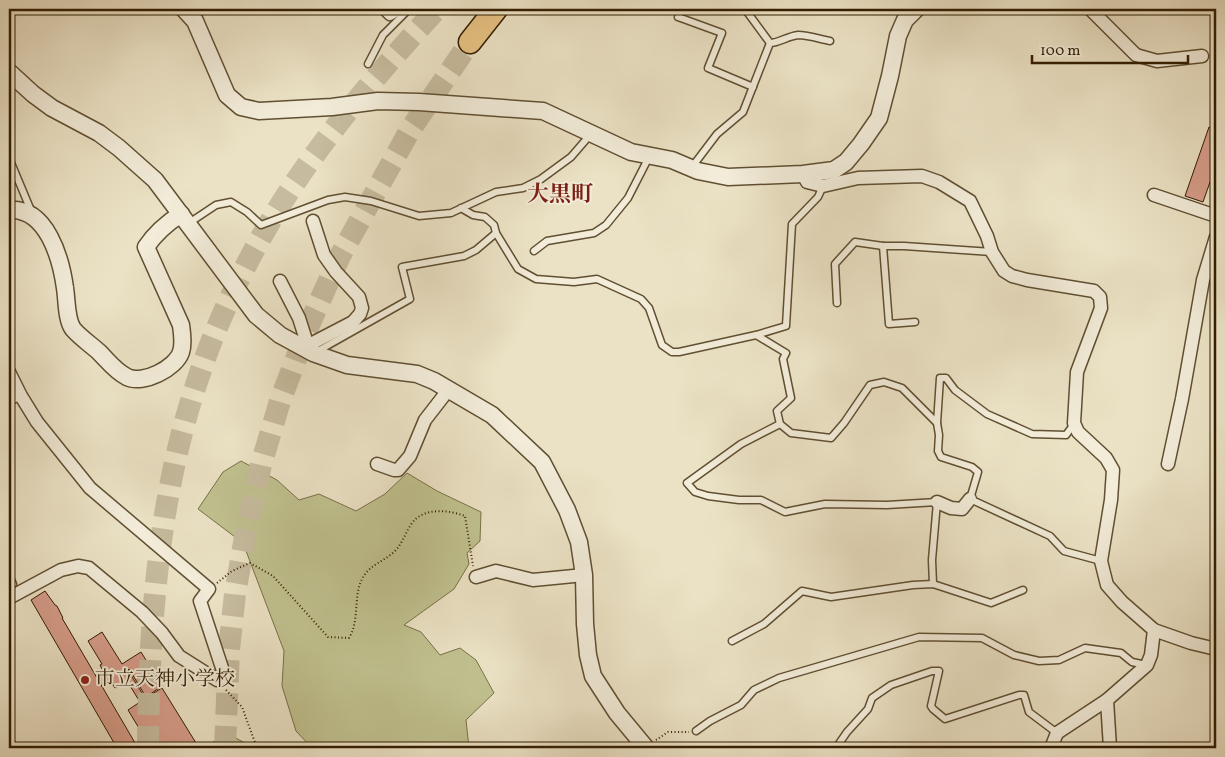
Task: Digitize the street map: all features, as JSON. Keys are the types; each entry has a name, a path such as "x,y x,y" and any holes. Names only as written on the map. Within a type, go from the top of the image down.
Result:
{"highway":[{"path":"470,42 496,9"}],"street":[{"path":"184,9 195,22 227,95 241,107 259,111 332,107 378,101 543,111 631,152 672,160 692,168 728,177 803,174 834,170 846,162 862,144 879,118 898,36 905,20 916,9"},
{"path":"385,9 390,14 398,9"},
{"path":"1090,9 1136,55 1157,61 1202,56"},
{"path":"9,72 52,108 99,133 155,180 256,315 280,335 308,351 347,365 417,374 449,389 492,415 542,462 566,510 579,542 584,575 588,656 593,676 617,713 646,748"},
{"path":"803,174 806,182 824,186 858,178 922,176 939,182 970,200 987,236 992,252 1004,270 1012,276 1094,290 1100,297 1101,308 1077,372 1074,423 1078,432 1106,458 1113,470 1111,500 1101,561 1107,585 1122,602 1154,630 1191,643 1216,649"},
{"path":"1154,195 1216,216"},
{"path":"9,210 14,209 34,216 41,222 61,264 71,326 113,368 129,378 146,377 162,372 173,365 181,353 183,339 181,325 146,247 163,226 184,219"},
{"path":"308,351 353,322 360,314 362,308 360,297 336,272 324,255 313,221"},
{"path":"1168,464 1182,399 1203,280 1216,237"},
{"path":"280,281 299,318 308,351"},
{"path":"9,372 15,399 37,422 90,488 209,589 200,601 225,677 216,680 179,656 162,633 142,612 89,568 78,566 61,570 9,598"},
{"path":"377,464 398,470 410,456 425,420 449,389"},
{"path":"937,502 951,508 962,509 970,499"},
{"path":"476,576 496,572 533,580 584,575"},
{"path":"1051,748 1057,733 1107,700 1147,665 1151,655 1154,630"},
{"path":"1107,700 1110,748"}],"lane":[{"path":"368,64 383,35 409,9"},
{"path":"745,9 770,43"},
{"path":"678,17 722,33 708,68 753,87"},
{"path":"770,43 797,35 830,40"},
{"path":"692,168 717,134 743,112 770,43"},
{"path":"184,219 216,205 231,202 247,212 261,225 328,200 346,197 371,201 419,216 451,213 496,192 523,188 541,179 571,157 591,134"},
{"path":"534,251 548,241 594,233 606,225 628,198 649,156"},
{"path":"9,158 34,216"},
{"path":"461,208 473,215 485,217 494,225 496,233 518,269 536,279 574,282 597,279 641,299 649,308 662,345 672,352 756,335 786,326 792,224 818,197 824,186"},
{"path":"308,351 410,299 402,267 464,256 476,250 496,233"},
{"path":"837,303 835,264 855,242 883,246 992,252"},
{"path":"883,246 890,324 915,322"},
{"path":"756,335 786,352 783,359 791,398 776,411 780,424 791,433 830,438 844,423 870,385 884,382 902,388 937,423"},
{"path":"1074,423 1066,435 1032,434 987,414 955,390 946,378 940,378 937,423 939,435 938,451 941,457 972,467 978,472 970,499 1050,536 1064,551 1101,561"},
{"path":"780,424 741,444 687,483 695,492 708,496 739,500 761,500 785,512 825,504 888,505 937,502 932,560 933,584"},
{"path":"9,576 13,584"},
{"path":"732,641 764,624 802,591 831,597 913,585 933,584 991,603 1023,590"},
{"path":"696,731 710,721 741,705 754,690 779,678 919,637 982,638 1014,655 1039,661 1059,660 1085,648 1121,652 1132,662 1147,665"},
{"path":"836,748 847,732 868,709 872,698 890,685 932,671 938,671 931,706 932,709 945,719 1024,695 1029,712 1057,733"}],"path":[{"path":"209,589 232,571 250,563 273,576 328,637 349,638 357,613 357,594 362,579 370,567 386,559 401,546 413,522 424,514 435,511 455,512 466,516 470,554 476,576"},
{"path":"216,680 242,707 257,748"},
{"path":"646,748 668,732 696,731"}],"green space":[{"path":"241,461 277,480 299,500 319,494 356,511 385,494 407,473 437,491 481,512 480,541 467,553 469,564 454,589 404,625 421,632 440,655 460,648 476,660 494,693 466,720 469,748 312,748 296,731 282,686 284,651 243,543 198,509 223,472"},
{"path":"232,736 254,748 203,748 207,744"}],"building":[{"path":"1209,127 1216,129 1216,165 1203,202 1185,196"},
{"name":"市立天神小学校","path":"45,591 57,606 62,618 138,748 117,748 31,600"},
{"name":"市立天神小学校","path":"102,632 122,664 141,652 162,686 146,697 128,670 145,698 162,688 196,743 188,748 151,748 128,710 140,702 127,681 115,688 111,682 103,688 96,676 103,671 100,665 102,664 88,641"}],"tunnel":[{"path":"148,748 151,655 158,562 173,469 184,424 206,355 251,255 278,208 308,163 361,95 437,9"},
{"path":"225,748 229,650 235,594 246,531 261,465 280,401 309,325 340,256 410,130 470,42"}],"place":[{"name":"市立天神小学校","path":"85,680"}],"district":[{"name":"大黒町","path":"560,195"}]}
